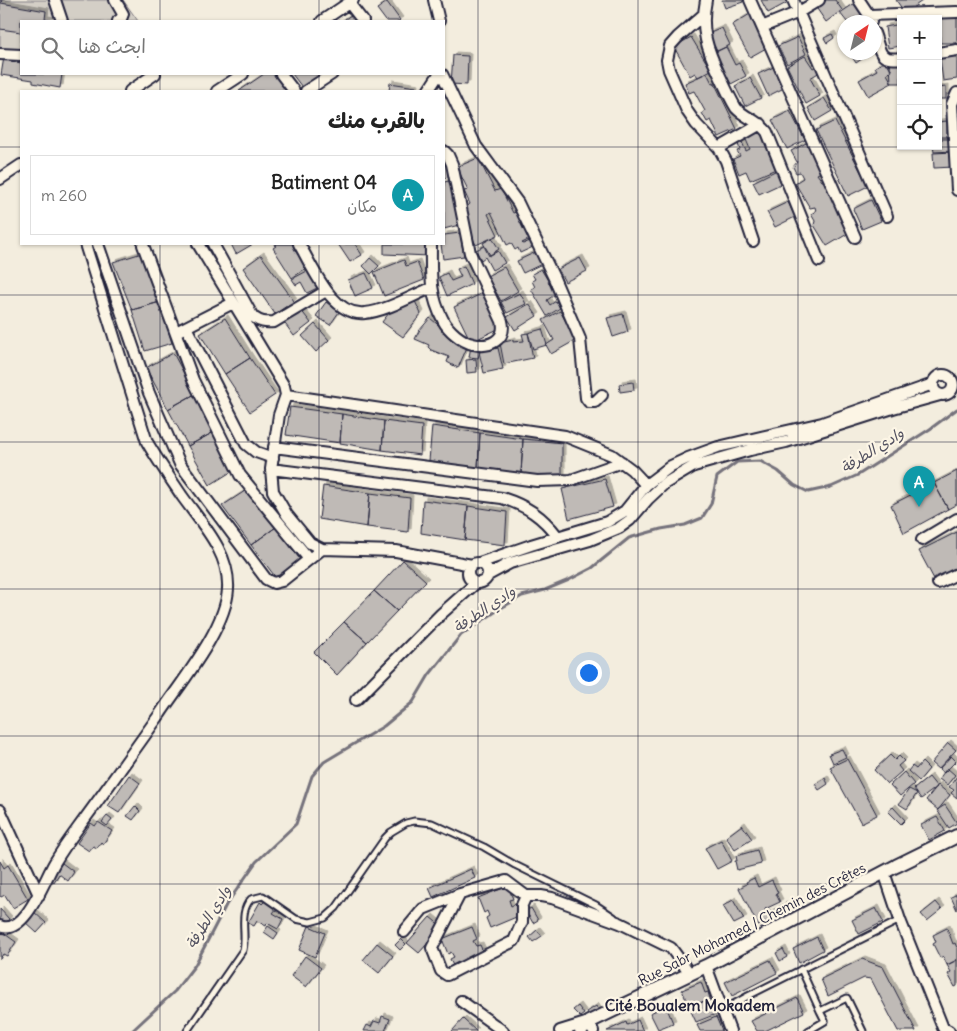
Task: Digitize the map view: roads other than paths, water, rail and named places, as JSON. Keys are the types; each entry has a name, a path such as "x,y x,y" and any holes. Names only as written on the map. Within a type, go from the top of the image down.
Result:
{"street":[{"path":"55,0 62,20"},
{"path":"115,0 123,14 121,20"},
{"path":"434,0 439,20"},
{"path":"706,0 703,15 705,42 739,112 761,124 767,132 819,262"},
{"path":"750,0 855,237"},
{"path":"793,0 887,216"},
{"path":"762,27 799,12 819,0"},
{"path":"859,0 868,15"},
{"path":"324,20 351,2 362,20"},
{"path":"882,18 957,12"},
{"path":"703,15 670,46 667,60 672,81 687,111 701,130 719,148 726,161 753,241"},
{"path":"942,52 957,50"},
{"path":"0,54 20,55"},
{"path":"882,55 889,60 897,59"},
{"path":"131,90 154,75"},
{"path":"219,90 241,75"},
{"path":"282,75 293,90"},
{"path":"308,90 330,75"},
{"path":"429,90 439,75"},
{"path":"440,75 476,146 518,203 554,278 580,339 586,398 589,402 595,402 602,395"},
{"path":"957,93 952,104 957,190"},
{"path":"719,148 761,124"},
{"path":"431,245 431,288 443,321 456,335 471,344 488,345 499,339 504,327 470,253 452,164 445,152"},
{"path":"0,179 20,166"},
{"path":"0,926 10,928 16,925 27,912 39,895 62,851 192,668 214,632 224,610 228,587 225,563 220,552 147,442 85,245"},
{"path":"98,245 149,393 180,464 266,579 274,583 282,581 322,549"},
{"path":"199,245 284,386 286,395 279,415 271,469 274,491 287,515 310,543 322,549 396,551 475,564 486,567 488,575"},
{"path":"214,245 254,316 259,321 266,323 274,322 326,290"},
{"path":"300,245 334,302 349,311 365,313 378,310 431,288"},
{"path":"143,246 193,380 240,475 310,559"},
{"path":"176,332 233,303"},
{"path":"186,327 246,444 256,452 273,458"},
{"path":"476,583 469,579 468,575 468,571 475,564 600,525 613,519 625,511 646,485 671,466 718,447 822,423 932,384 941,375 953,374 951,392"},
{"path":"932,384 934,391 951,392"},
{"path":"356,700 441,614 476,583 483,581 488,575 517,560 608,534 630,520 664,484 694,466 786,442 893,408 951,392"},
{"path":"286,395 565,436 612,455 646,485"},
{"path":"274,447 537,481 571,480 622,462"},
{"path":"271,469 502,498 536,513 546,521 558,537"},
{"path":"922,540 957,519"},
{"path":"938,583 957,574"},
{"path":"0,810 39,895"},
{"name":"Rue Sabr Mohamed / Chemin des Crêtes","path":"588,1028 884,872 957,836"},
{"path":"884,872 900,920 944,1030"},
{"path":"404,932 423,909 460,894 506,881 526,896 552,898 620,923 671,948 690,974"},
{"path":"460,894 432,948 442,971 447,975 514,941 522,922 522,905 526,896"},
{"path":"706,966 730,1031"},
{"path":"461,1001 503,1031"},
{"path":"560,1031 588,1028"}],"lane":[{"path":"187,1031 243,950 244,921 247,906 251,899 258,896 267,898 289,916 303,922 325,918 336,908 385,838 406,823 423,821 440,826 596,906 620,923"},
{"path":"723,1010 900,920"},
{"path":"801,969 825,1022 808,1031"},
{"path":"820,1011 847,998 863,1031"}],"waterway":[{"name":"وادي الطرفة","path":"132,1031 175,991 195,965 226,905 256,862 296,824 312,776 324,762 384,726 413,702 429,675 461,635 522,596 545,590 592,568 629,538 661,529 685,525 702,518 711,504 717,477 737,462 760,461 778,471 794,485 808,492 831,487 858,475 930,429 957,409"}],"place":[{"name":"Batiment 04","path":"919,507"}],"district":[{"name":"Cité Boualem Mokadem","path":"690,1005"}]}
